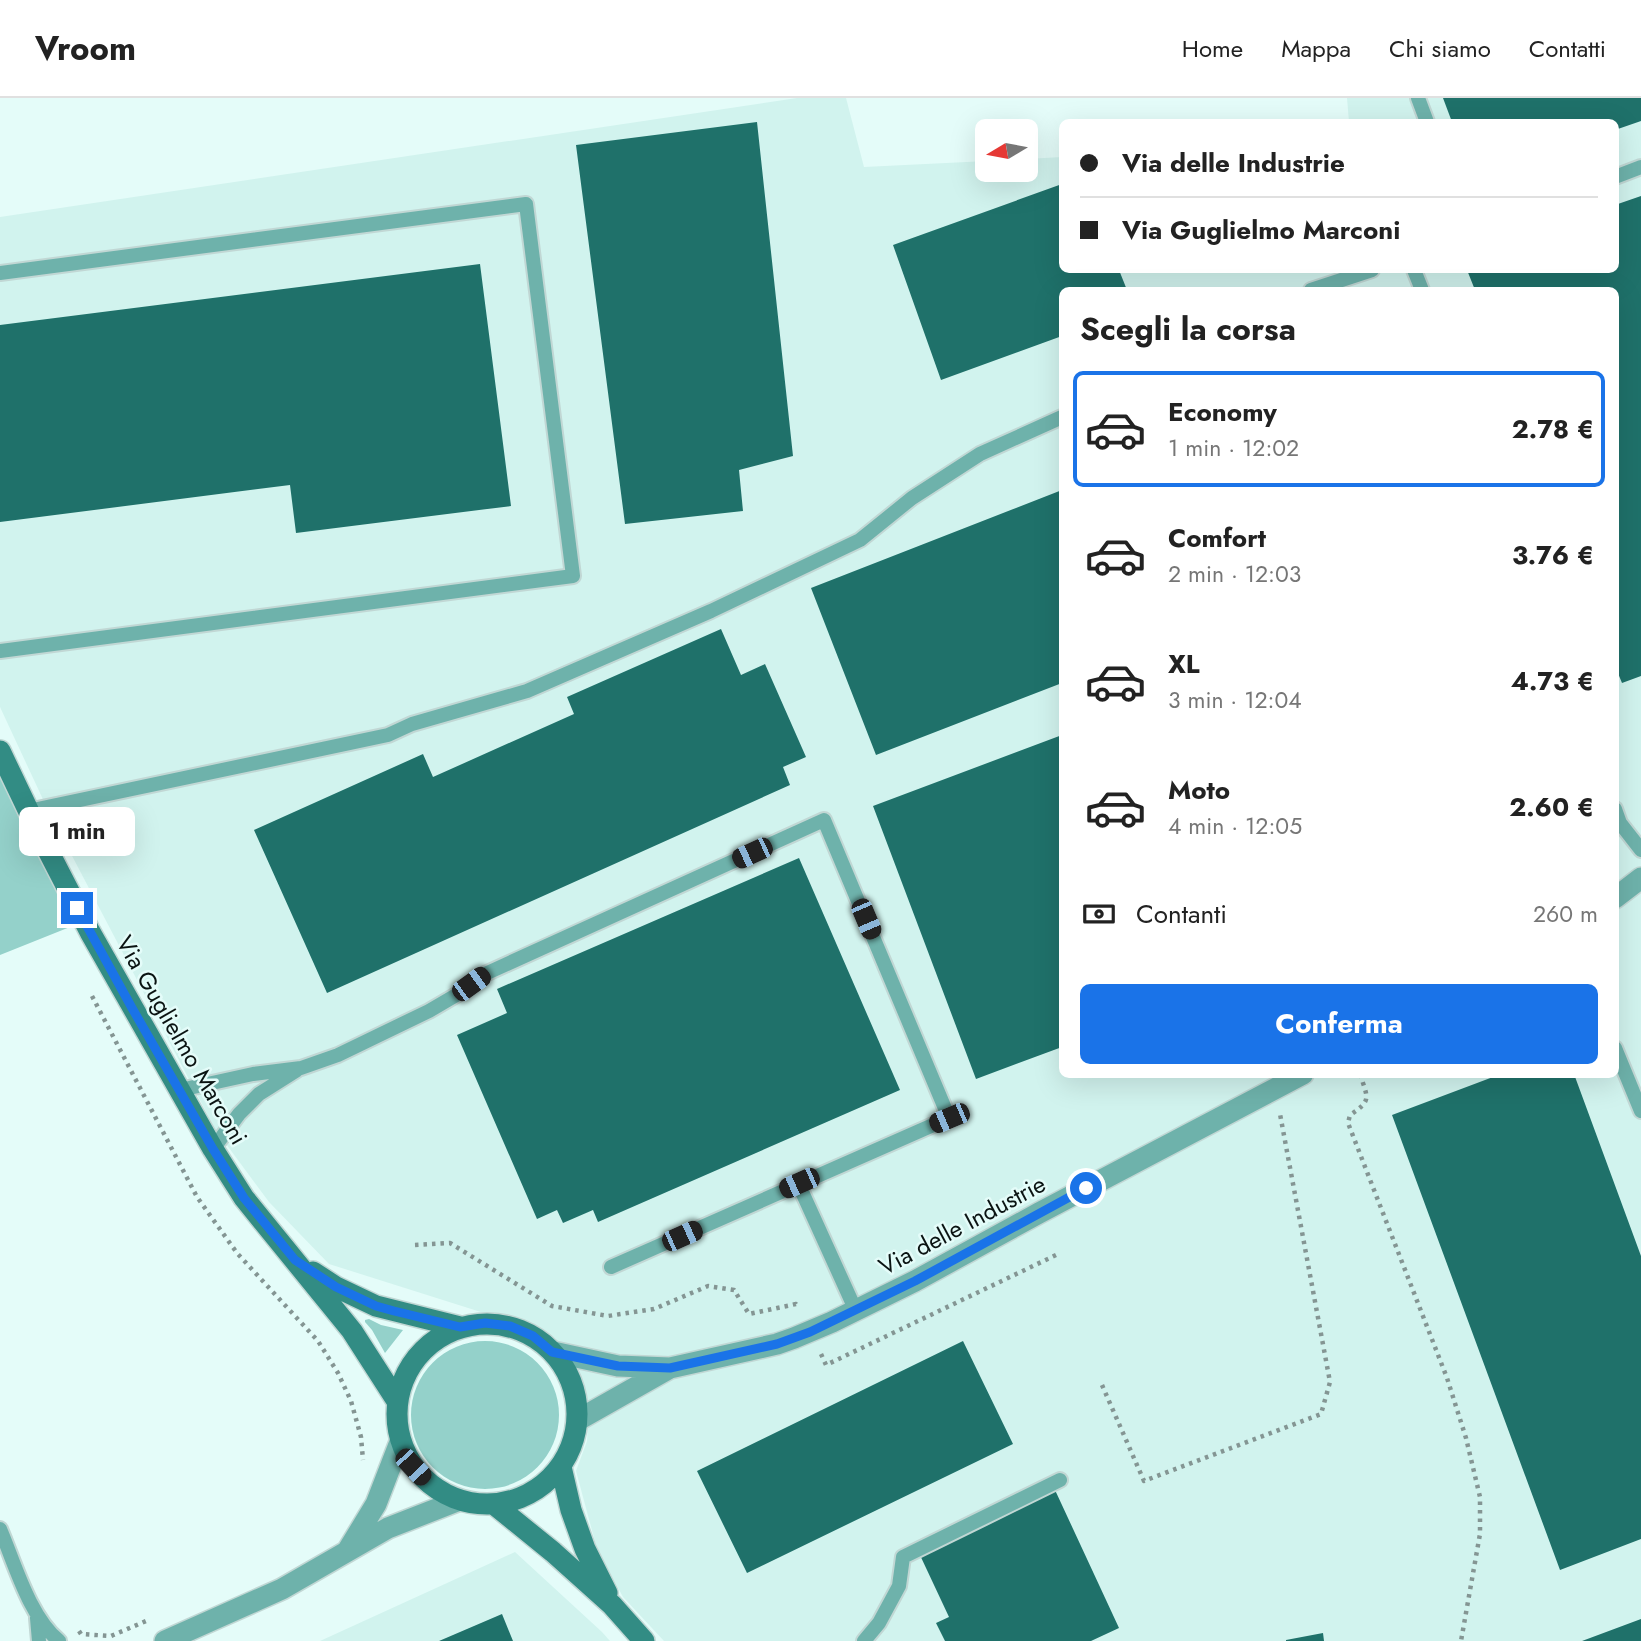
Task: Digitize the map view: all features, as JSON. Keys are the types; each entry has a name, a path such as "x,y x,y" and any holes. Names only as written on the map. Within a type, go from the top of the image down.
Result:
{"street":[{"name":"Via Guglielmo Marconi","path":"0,751 40,835 102,953 213,1149 244,1198 352,1331 397,1401"},
{"path":"1619,895 1641,878"},
{"name":"Via delle Industrie","path":"552,1352 618,1366 670,1368 777,1344 810,1332 915,1281 1296,1078"},
{"name":"Via Guglielmo Marconi","path":"295,1260 336,1287 376,1306 460,1327"},
{"path":"485,1323 510,1326 533,1336 552,1352 567,1372 576,1395 578,1420 573,1445 561,1468 543,1486 520,1499 495,1505 457,1501 432,1487 413,1467 400,1442 396,1422 397,1401 404,1377 418,1355 437,1338 460,1327 485,1323"},
{"name":"Via delle Industrie","path":"578,1420 670,1368"},
{"path":"346,1553 376,1504 400,1442"},
{"path":"561,1468 584,1549 612,1605"},
{"path":"165,1641 282,1590 388,1528 457,1501"},
{"path":"495,1505 612,1605 644,1641"}],"lane":[{"path":"1418,98 1426,119"},
{"path":"1619,175 1641,167"},
{"path":"0,273 526,204 573,576 0,652"},
{"path":"1320,287 1363,273"},
{"path":"28,811 388,735 412,724 527,691 711,611 860,540 912,498 980,454 1059,418"},
{"path":"180,1090 253,1074 301,1068 338,1055 429,1011 485,974 824,820 949,1118 611,1267"},
{"path":"1619,820 1641,850"},
{"path":"1619,1058 1641,1111"},
{"path":"213,1149 239,1114 259,1094 301,1068"},
{"path":"799,1183 856,1311"},
{"path":"863,1641 879,1623 898,1586 902,1557 1060,1480"},
{"path":"0,1529 37,1616 59,1641"},
{"path":"37,1616 39,1641"}],"path":[{"path":"91,993 197,1197 237,1253 318,1341 338,1373 351,1401 361,1437 362,1470"},
{"path":"1361,1078 1366,1101 1350,1115 1348,1123 1447,1378 1466,1438 1480,1497 1479,1534 1461,1641"},
{"path":"1102,1385 1144,1482 1321,1414 1330,1382 1275,1090"},
{"path":"818,1349 826,1365 1056,1255"},
{"path":"73,1625 81,1634 111,1636 149,1620"}],"shaded area":[{"path":"797,98 846,98 864,167 975,162 975,182 1038,182 1038,158 1059,157 1059,273 1619,273 1619,119 1349,119 1347,98 1641,98 1641,1641 664,1641 623,1597 597,1549 576,1471 587,1441 589,1403 579,1376 555,1338 522,1319 484,1313 329,1264 269,1202 215,1129 47,808 0,707 0,217"},
{"path":"0,758 80,923 0,955"},
{"path":"369,1319 403,1330 385,1353 365,1322"},
{"path":"485,1341 513,1347 537,1363 553,1387 559,1415 553,1443 537,1467 513,1483 485,1489 457,1483 433,1467 417,1443 411,1415 417,1387 433,1363 457,1347"},
{"path":"515,1552 610,1641 320,1641"}],"building":[{"path":"1443,98 1641,98 1641,121 1619,129 1619,119 1451,119"},
{"path":"757,122 793,456 739,470 743,511 625,524 576,145"},
{"path":"1059,185 1059,273 1120,273 1126,287 1059,287 1059,337 941,380 893,245"},
{"path":"1641,196 1641,676 1622,683 1619,676 1619,287 1474,287 1468,273 1619,273 1619,204"},
{"path":"480,264 511,506 296,533 290,485 0,522 0,325"},
{"path":"1059,491 1059,684 876,755 811,588"},
{"path":"721,629 741,675 765,664 806,757 783,767 790,785 327,993 254,830 423,754 433,777 574,714 567,697"},
{"path":"1059,736 1059,1048 976,1079 873,806"},
{"path":"799,858 900,1090 598,1222 593,1210 563,1223 557,1210 537,1219 457,1035 507,1013 497,989"},
{"path":"1490,1078 1575,1078 1641,1256 1641,1539 1560,1570 1392,1115"},
{"path":"963,1341 1013,1444 747,1573 697,1471"},
{"path":"1055,1490 1119,1628 1091,1641 945,1641 936,1623 949,1617 919,1553"},
{"path":"502,1614 513,1641 439,1641"},
{"path":"1641,1619 1641,1641 1582,1641"},
{"path":"1323,1633 1324,1641 1286,1641 1286,1640"}],"route":[{"path":"77,908 213,1149 244,1198 295,1260 336,1287 376,1306 411,1316 460,1327 485,1323 510,1326 533,1336 552,1352 618,1366 670,1368 777,1344 810,1332 915,1281 1086,1188"}]}
